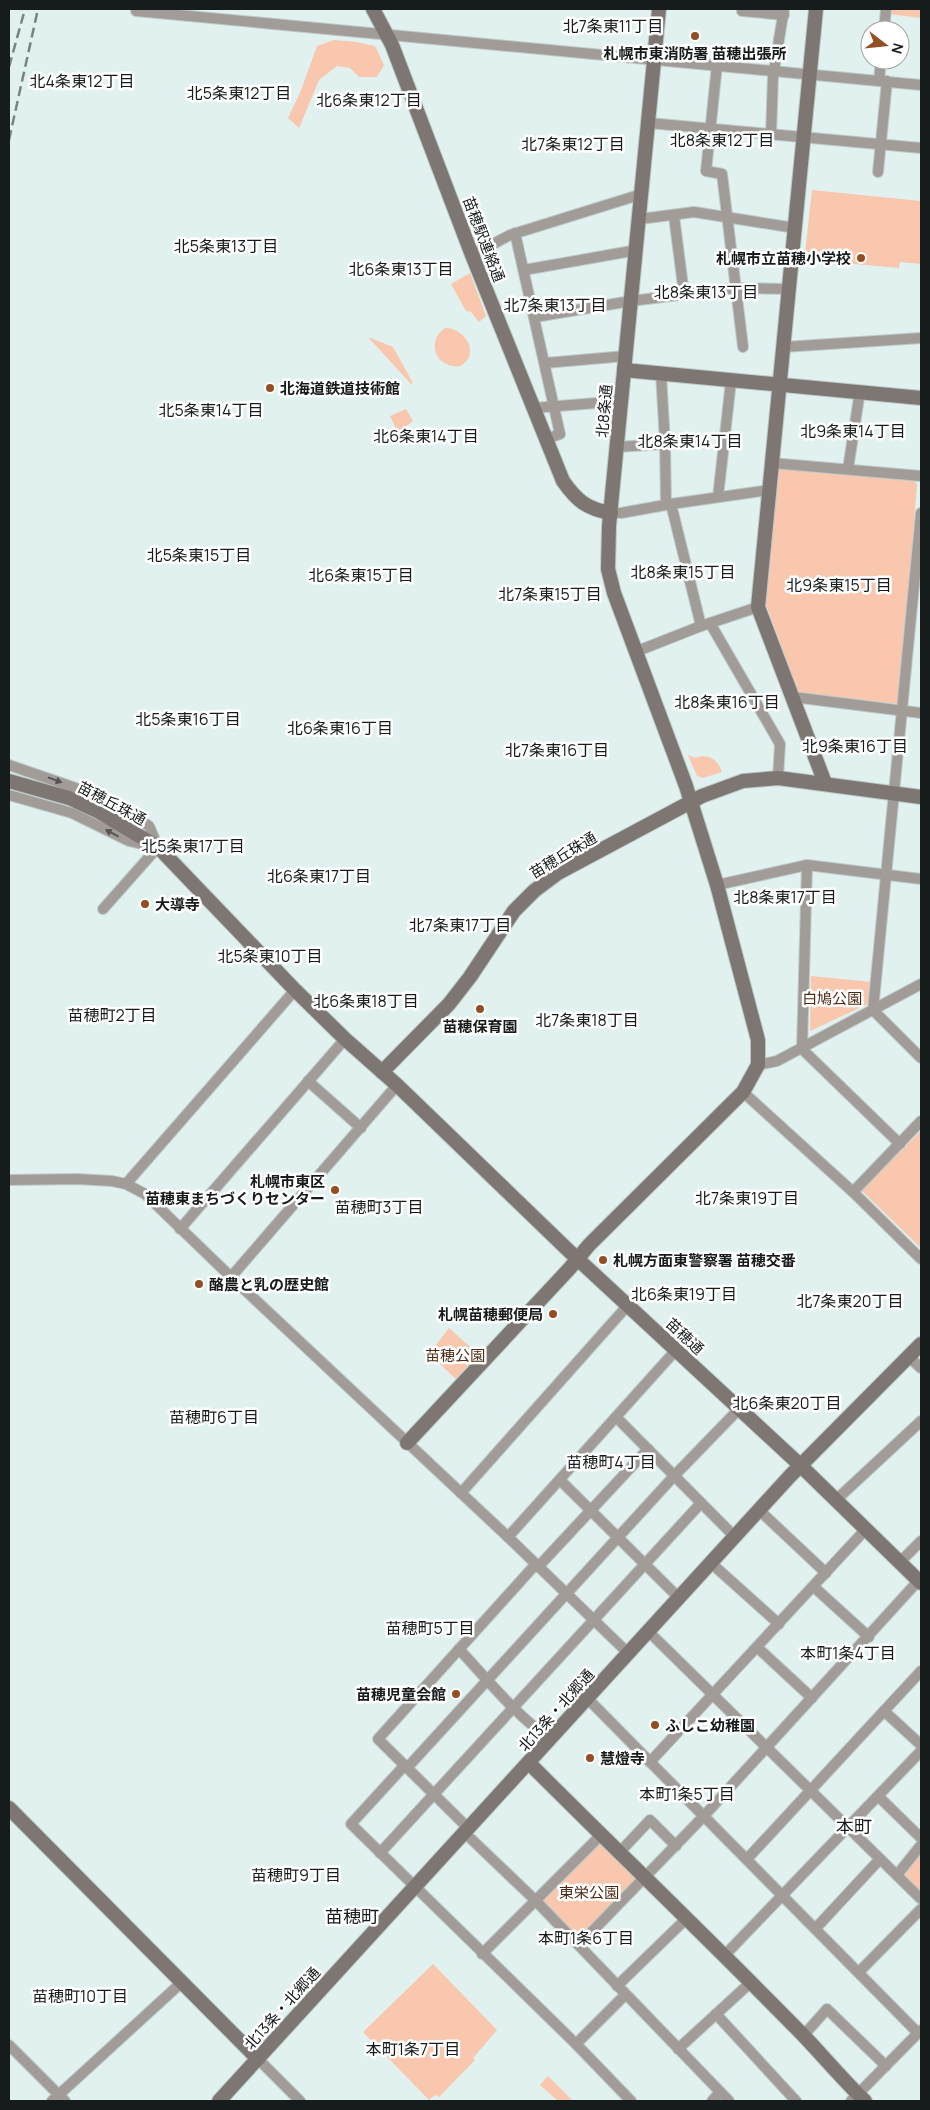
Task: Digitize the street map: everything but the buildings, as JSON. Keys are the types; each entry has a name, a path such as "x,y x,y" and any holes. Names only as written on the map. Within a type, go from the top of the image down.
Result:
{"street":[{"name":"苗穂駅連絡通","path":"373,9 386,34 563,481 587,506 596,510 611,512"},
{"name":"北8条通","path":"659,9 607,551 608,569 614,593 635,652 686,786 690,804 717,886 758,1040 758,1064"},
{"path":"742,9 742,11 784,12 773,76 771,135"},
{"path":"816,9 758,606 826,784"},
{"path":"136,11 921,85"},
{"path":"717,65 706,171 722,174 743,347"},
{"path":"878,172 881,144 882,70"},
{"path":"648,123 921,148"},
{"path":"472,255 515,233 642,194"},
{"path":"640,219 694,212 795,228"},
{"path":"674,216 684,294"},
{"path":"515,233 560,434 546,439"},
{"path":"524,270 637,250"},
{"path":"534,317 632,301 736,288 788,289"},
{"path":"784,347 921,338"},
{"path":"545,363 625,363 661,374 921,398"},
{"path":"661,374 668,504 706,624 780,744 778,778"},
{"path":"718,497 731,381"},
{"path":"848,468 860,391"},
{"path":"534,408 621,401"},
{"path":"617,447 697,442"},
{"path":"772,463 848,468 921,476"},
{"path":"611,512 621,513 668,504 769,490"},
{"path":"873,1010 919,556 921,513"},
{"path":"635,652 758,606"},
{"path":"793,697 921,714"},
{"path":"9,765 93,794 115,805 149,826 158,847"},
{"name":"苗穂丘珠通","path":"9,781 69,798 99,812 158,847 295,990 382,1072 449,1004 470,977 514,911 534,891 558,873 702,796 743,781 778,778 921,797"},
{"path":"9,796 72,813 129,842 158,847"},
{"path":"103,909 158,847"},
{"path":"807,865 802,1049 900,1144"},
{"path":"717,886 807,865 921,879"},
{"path":"407,1443 564,1275 578,1257 743,1092 758,1064 777,1061 802,1049 921,984"},
{"path":"126,1184 295,990"},
{"path":"873,1010 921,1058"},
{"path":"180,1229 345,1039"},
{"name":"苗穂通","path":"382,1072 562,1244 800,1465 920,1581"},
{"path":"308,1081 361,1128"},
{"path":"231,1277 397,1085"},
{"path":"743,1092 853,1192 921,1259"},
{"path":"853,1192 921,1121"},
{"path":"9,1180 77,1179 112,1181 126,1184 145,1194 629,1654"},
{"path":"461,1493 628,1305"},
{"name":"北13条・北郷通","path":"219,2101 800,1465 921,1344"},
{"path":"508,1537 676,1350"},
{"path":"909,1357 921,1368"},
{"path":"631,2101 576,2044 351,1824 488,1680 568,1594 617,1537 739,1409"},
{"path":"616,1417 735,1537"},
{"path":"836,1500 921,1421"},
{"path":"648,1449 459,1649 378,1739 729,2101"},
{"path":"560,1480 679,1598"},
{"path":"380,1853 701,1503"},
{"path":"759,1510 826,1573"},
{"path":"650,1762 714,1696 866,1529"},
{"path":"900,1562 921,1542"},
{"path":"712,1563 779,1624"},
{"path":"579,1945 676,1846 920,1581"},
{"path":"814,1587 868,1637"},
{"path":"648,1631 920,1896"},
{"path":"758,1648 812,1698"},
{"path":"459,1649 514,1707 541,1733 551,1739"},
{"path":"747,1859 921,1671"},
{"path":"529,1763 645,1879 687,1918 803,2036 858,2099 886,2066 919,2034 588,1699"},
{"path":"884,1711 921,1746"},
{"path":"724,1956 921,1751"},
{"path":"878,1797 921,1838"},
{"path":"9,1808 300,2101"},
{"path":"619,1853 650,1820 676,1846"},
{"path":"482,1954 602,1834"},
{"path":"897,1875 921,1845"},
{"path":"816,1928 880,1859"},
{"path":"859,1972 921,1909"},
{"path":"617,1986 687,1918"},
{"path":"9,2044 59,2099 181,1983"},
{"path":"678,2049 750,1983"},
{"path":"576,2044 625,1995"},
{"path":"803,2036 827,2009 886,2066"},
{"path":"716,2014 796,2101"},
{"path":"712,2101 720,2092"}],"green space":[{"path":"890,9 921,9 921,18 889,14"},
{"path":"334,40 375,46 384,65 377,77 359,77 350,68 337,66 319,80 299,128 288,118 300,93 317,46"},
{"path":"812,190 921,201 921,264 900,262 899,268 833,262 833,257 805,253"},
{"path":"470,273 486,316 479,322 471,312 466,311 451,284"},
{"path":"445,328 459,332 469,343 469,357 461,366 446,364 436,354 435,341"},
{"path":"368,337 393,347 413,383 411,384"},
{"path":"406,409 413,421 398,433 390,416"},
{"path":"778,468 914,481 917,484 900,704 799,694 765,602"},
{"path":"688,755 695,758 709,757 718,764 722,772 703,778 697,776"},
{"name":"白鳩公園","path":"811,976 872,982 870,1003 810,1031"},
{"path":"921,1131 921,1248 861,1190"},
{"name":"苗穂公園","path":"449,1328 478,1354 456,1379 429,1354"},
{"name":"東栄公園","path":"599,1843 602,1843 637,1880 579,1939 541,1901"},
{"path":"921,1850 920,1891 904,1876 904,1873"},
{"path":"433,1964 497,2030 473,2058 475,2060 439,2097 435,2095 429,2100 363,2032"},
{"path":"548,2076 573,2101 558,2101 540,2085"}],"railway":[{"path":"9,67 25,9"},
{"path":"9,140 38,9"}],"place":[{"name":"札幌市東消防署 苗穂出張所","path":"695,36"},
{"name":"札幌市立苗穂小学校","path":"861,258"},
{"name":"北海道鉄道技術館","path":"270,388"},
{"name":"大導寺","path":"145,904"},
{"name":"苗穂保育園","path":"480,1009"},
{"name":"札幌市東区 苗穂東まちづくりセンター","path":"335,1190"},
{"name":"札幌方面東警察署 苗穂交番","path":"603,1260"},
{"name":"酪農と乳の歴史館","path":"199,1284"},
{"name":"札幌苗穂郵便局","path":"553,1314"},
{"name":"苗穂児童会館","path":"456,1694"},
{"name":"ふしこ幼稚園","path":"655,1725"},
{"name":"慧燈寺","path":"590,1758"}],"district":[{"name":"北7条東11丁目","path":"613,26"},
{"name":"北4条東12丁目","path":"82,81"},
{"name":"北5条東12丁目","path":"239,93"},
{"name":"北6条東12丁目","path":"369,100"},
{"name":"北8条東12丁目","path":"722,140"},
{"name":"北7条東12丁目","path":"573,144"},
{"name":"北5条東13丁目","path":"226,246"},
{"name":"北6条東13丁目","path":"401,269"},
{"name":"北8条東13丁目","path":"706,292"},
{"name":"北7条東13丁目","path":"555,305"},
{"name":"北5条東14丁目","path":"211,410"},
{"name":"北9条東14丁目","path":"853,431"},
{"name":"北6条東14丁目","path":"426,436"},
{"name":"北8条東14丁目","path":"690,441"},
{"name":"北5条東15丁目","path":"199,555"},
{"name":"北8条東15丁目","path":"683,572"},
{"name":"北6条東15丁目","path":"361,575"},
{"name":"北9条東15丁目","path":"839,585"},
{"name":"北7条東15丁目","path":"550,594"},
{"name":"北8条東16丁目","path":"727,702"},
{"name":"北5条東16丁目","path":"188,719"},
{"name":"北6条東16丁目","path":"340,728"},
{"name":"北9条東16丁目","path":"855,746"},
{"name":"北7条東16丁目","path":"557,750"},
{"name":"北5条東17丁目","path":"193,846"},
{"name":"北6条東17丁目","path":"319,876"},
{"name":"北8条東17丁目","path":"785,897"},
{"name":"北7条東17丁目","path":"460,925"},
{"name":"北5条東10丁目","path":"270,956"},
{"name":"北6条東18丁目","path":"366,1001"},
{"name":"苗穂町2丁目","path":"112,1015"},
{"name":"北7条東18丁目","path":"587,1020"},
{"name":"北7条東19丁目","path":"747,1198"},
{"name":"苗穂町3丁目","path":"379,1207"},
{"name":"北6条東19丁目","path":"684,1294"},
{"name":"北7条東20丁目","path":"850,1301"},
{"name":"北6条東20丁目","path":"787,1403"},
{"name":"苗穂町6丁目","path":"214,1417"},
{"name":"苗穂町4丁目","path":"611,1462"},
{"name":"苗穂町5丁目","path":"430,1628"},
{"name":"本町1条4丁目","path":"848,1653"},
{"name":"本町1条5丁目","path":"687,1794"},
{"name":"本町","path":"854,1826"},
{"name":"苗穂町9丁目","path":"296,1875"},
{"name":"苗穂町","path":"352,1916"},
{"name":"本町1条6丁目","path":"586,1938"},
{"name":"苗穂町10丁目","path":"80,1996"},
{"name":"本町1条7丁目","path":"413,2049"}]}
